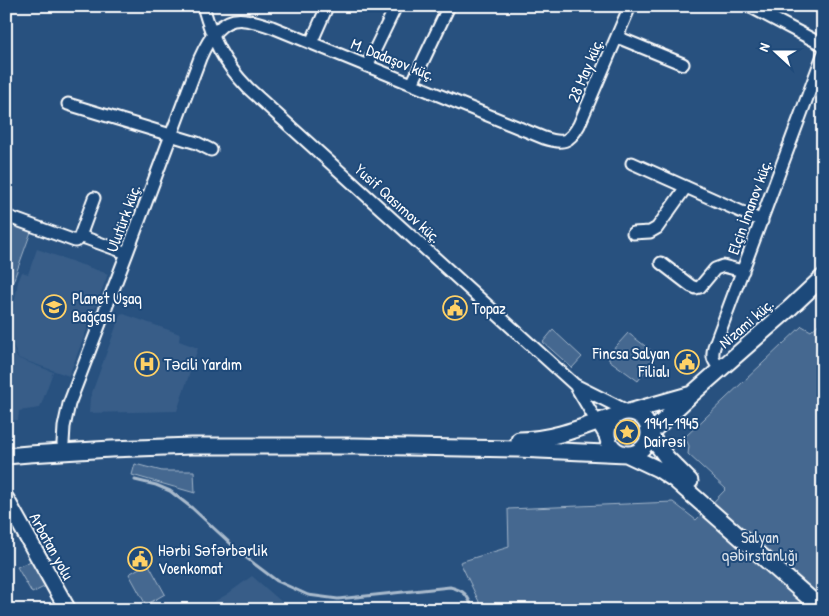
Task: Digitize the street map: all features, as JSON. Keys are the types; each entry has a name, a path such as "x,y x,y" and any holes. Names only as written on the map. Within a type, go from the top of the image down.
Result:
{"main road":[{"name":"Nizami küç.","path":"649,434 823,277"},
{"path":"6,448 63,443 172,438 524,440 562,434 623,413 692,394"},
{"path":"6,456 102,449 191,446 518,448 626,454 633,454 644,446 649,434 646,422 636,413 623,413 612,419 608,425 607,438 614,449 626,454 658,469 675,480 823,610"},
{"path":"649,434 676,468 823,599"},
{"name":"Arbatan yolu","path":"6,499 68,610"}],"street":[{"path":"203,6 213,35"},
{"path":"366,66 396,6"},
{"path":"412,84 449,6"},
{"name":"28 May küç.","path":"563,142 574,134 579,125 630,6"},
{"path":"752,7 823,45"},
{"path":"311,43 326,9"},
{"name":"M. Dadaşov küç.","path":"213,35 223,25 244,19 272,27 544,138 563,142"},
{"name":"Ulutürk küç.","path":"63,443 69,404 200,58 213,35"},
{"name":"Yusif Qasımov küç.","path":"213,35 228,66 248,88 575,385"},
{"path":"616,37 683,64"},
{"name":"Elçin İmanov küç.","path":"720,369 713,359 712,353 823,55"},
{"path":"68,104 197,143 211,150"},
{"path":"632,163 762,221"},
{"path":"633,234 650,232 657,228 686,187"},
{"path":"6,216 75,241 80,236 94,198"},
{"path":"80,236 127,253"},
{"path":"661,264 696,288 700,287 716,269 723,266 743,271"},
{"path":"575,385 623,413"},
{"path":"575,385 610,444"}],"shaded area":[{"name":"Planet Uşaq Bağçası","path":"37,249 108,274 69,376 18,358 9,332 18,282 22,272 28,274"},
{"path":"6,290 15,293 7,332 17,358 53,372 40,408 19,411 18,420 6,421"},
{"name":"Təcili Yardım","path":"121,313 180,334 179,341 198,348 177,411 89,413 90,398"},
{"path":"252,576 291,610 199,610 226,595"}],"green space":[{"path":"6,220 32,229 10,290 6,288"},
{"name":"Salyan qəbirstanlığı","path":"823,320 823,610 483,610 460,562 509,547 508,509 673,502 696,520 726,489 688,454 689,446 685,437 802,326 811,331"},
{"path":"553,330 582,357 572,368 543,342"},
{"path":"628,333 657,355 638,381 609,360 608,355"},
{"path":"628,420 637,424 641,433 637,442 628,446 619,442 615,433 619,424"},
{"path":"135,464 162,471 194,471 195,493 132,475"},
{"path":"31,561 46,586 32,593 17,567"},
{"path":"148,563 165,594 146,605 129,574"}],"waterway":[{"path":"135,480 156,485 170,491 192,508 244,556 277,581 308,595 338,599 450,587 460,590 465,594 474,610"}],"place":[{"name":"Planet Uşaq Bağçası","path":"54,307"},
{"name":"Topaz","path":"455,308"},
{"name":"Fincsa Salyan Filialı","path":"687,362"},
{"name":"Təcili Yardım","path":"147,364"},
{"name":"1941-1945 Dairəsi","path":"627,432"},
{"name":"Hərbi Səfərbərlik Voenkomat","path":"140,559"}]}
